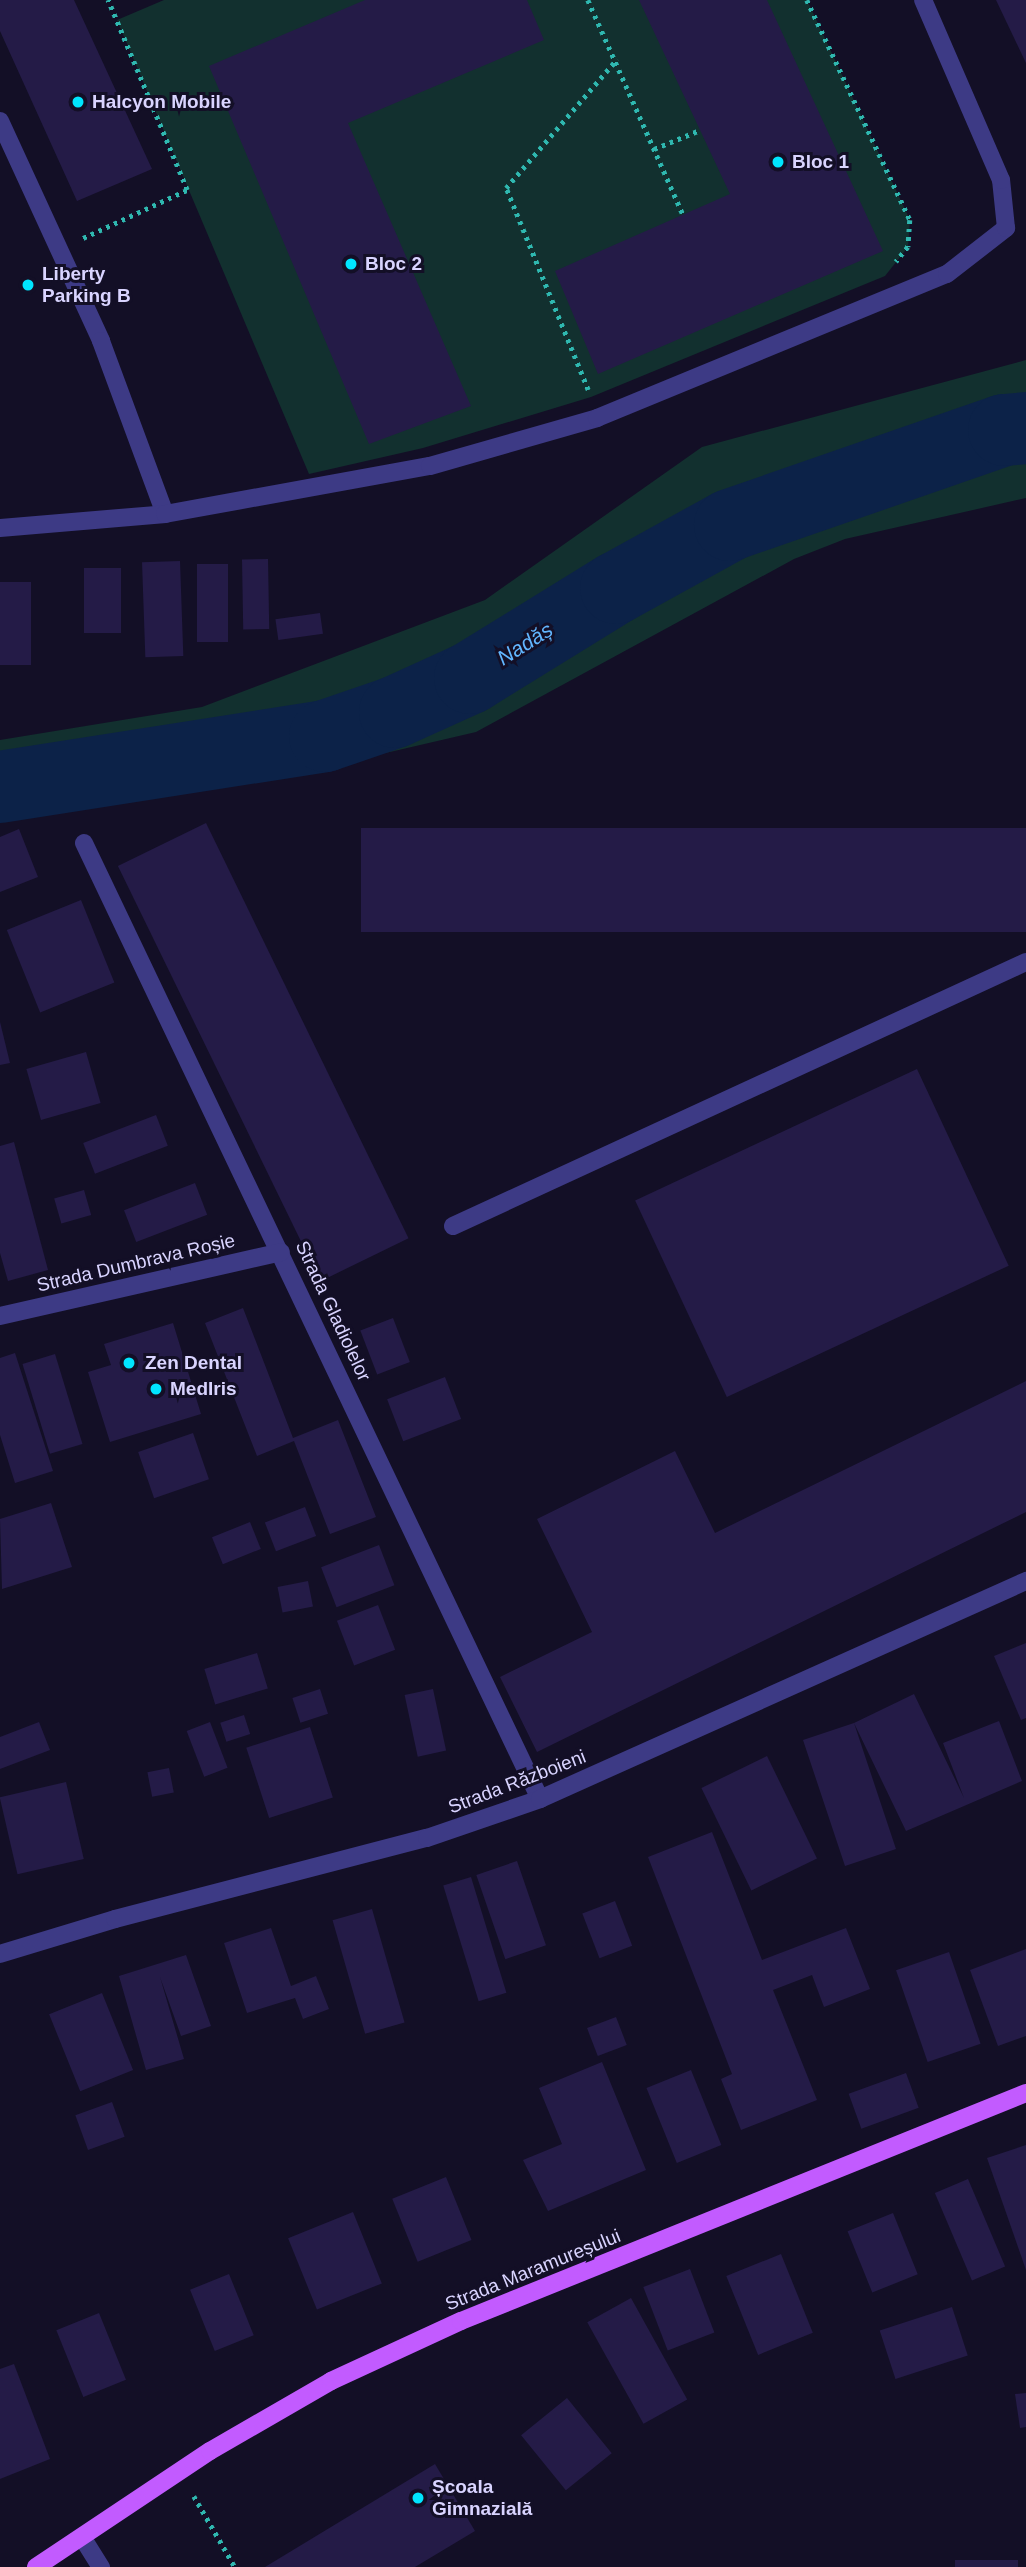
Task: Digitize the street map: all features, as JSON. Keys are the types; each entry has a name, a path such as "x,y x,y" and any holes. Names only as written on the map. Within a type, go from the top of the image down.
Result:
{"main road":[{"name":"Strada Maramureșului","path":"36,2567 180,2471 331,2381 461,2321 1026,2093"}],"street":[{"path":"0,527 165,514 430,466 597,418 947,274 1006,228 1001,180 923,0"},
{"path":"0,121 61,248 165,514"},
{"name":"Strada Gladiolelor","path":"84,843 540,1798"},
{"path":"453,1226 1026,962"},
{"name":"Strada Dumbrava Roșie","path":"0,1316 281,1252"},
{"name":"Strada Războieni","path":"0,1954 114,1919 427,1838 540,1798 1026,1581"},
{"path":"82,2537 101,2567"}],"path":[{"path":"61,248 187,190 108,0"},
{"path":"588,0 617,59 683,214"},
{"path":"807,0 910,220 908,247 893,267"},
{"path":"591,397 506,188 617,59"},
{"path":"654,149 700,130"},
{"path":"180,2471 234,2567"}],"green space":[{"path":"164,0 807,0 910,220 908,247 885,276 591,397 423,448 309,474 117,20"},
{"path":"1026,360 1026,498 845,539 794,559 476,732 390,752 0,813 0,740 202,707 485,600 702,447"}],"building":[{"path":"0,0 74,0 152,169 77,201 0,31"},
{"name":"Bloc 2","path":"365,0 527,0 544,40 348,123 471,406 369,444 209,66"},
{"name":"Bloc 1","path":"639,0 767,0 883,251 598,374 555,271 730,194"},
{"path":"996,0 1026,0 1026,63"},
{"path":"242,559 268,559 269,629 243,629"},
{"path":"180,561 183,656 145,657 142,562"},
{"path":"197,564 228,564 228,642 197,642"},
{"path":"84,568 121,568 121,633 84,633"},
{"path":"0,582 31,582 31,665 0,665"},
{"path":"320,613 323,634 278,640 275,619"},
{"path":"206,823 409,1238 320,1281 118,866"},
{"path":"361,828 1026,828 1026,932 361,932"},
{"path":"19,829 38,877 0,892 0,837"},
{"path":"81,900 114,983 40,1012 7,930"},
{"path":"0,1022 10,1063 0,1065"},
{"path":"86,1052 101,1103 41,1120 26,1069"},
{"path":"917,1069 1009,1266 727,1397 635,1200"},
{"path":"156,1115 168,1146 95,1174 83,1143"},
{"path":"14,1142 48,1270 8,1281 0,1253 0,1146"},
{"path":"195,1183 207,1215 136,1242 124,1210"},
{"path":"84,1190 91,1215 61,1224 54,1199"},
{"path":"243,1308 293,1438 338,1420 376,1517 330,1534 294,1441 257,1456 205,1323"},
{"path":"393,1318 410,1362 377,1374 360,1331"},
{"name":"MedIris","path":"173,1323 201,1414 110,1442 88,1372 111,1365 104,1344"},
{"path":"15,1353 53,1471 15,1483 0,1435 0,1358"},
{"path":"55,1354 82,1444 50,1454 22,1364"},
{"path":"445,1377 461,1419 403,1441 387,1399"},
{"path":"1026,1381 1026,1512 537,1752 500,1677 592,1632 537,1519 675,1451 715,1533"},
{"path":"193,1433 209,1479 154,1498 138,1452"},
{"path":"51,1503 72,1567 2,1589 0,1519"},
{"path":"305,1507 316,1536 276,1551 265,1522"},
{"path":"250,1522 261,1549 223,1564 212,1537"},
{"path":"379,1545 394,1585 337,1607 321,1567"},
{"path":"308,1581 313,1607 283,1612 278,1587"},
{"path":"378,1605 395,1650 354,1666 337,1621"},
{"path":"1026,1643 1026,1718 1021,1720 994,1656"},
{"path":"257,1653 268,1688 215,1704 204,1669"},
{"path":"320,1689 328,1714 300,1723 292,1698"},
{"path":"433,1689 446,1751 418,1757 405,1695"},
{"path":"914,1694 964,1798 943,1743 999,1721 1022,1781 906,1831 854,1723"},
{"path":"244,1715 250,1734 226,1742 220,1723"},
{"path":"39,1722 50,1750 0,1769 0,1737"},
{"path":"210,1722 228,1768 204,1777 187,1731"},
{"path":"854,1723 896,1849 845,1866 803,1740"},
{"path":"310,1727 333,1797 269,1818 246,1748"},
{"path":"767,1756 817,1858 751,1890 701,1788"},
{"path":"169,1768 174,1793 152,1797 147,1772"},
{"path":"66,1782 84,1859 18,1874 0,1797"},
{"path":"712,1832 762,1960 846,1928 870,1989 824,2007 812,1975 773,1990 817,2100 741,2130 721,2079 732,2074 648,1857"},
{"path":"517,1861 546,1945 505,1959 476,1875"},
{"path":"471,1877 506,1993 479,2001 443,1885"},
{"path":"615,1901 632,1946 600,1958 582,1914"},
{"path":"372,1909 405,2022 365,2034 333,1920"},
{"path":"271,1928 291,1986 316,1976 329,2009 303,2019 295,1998 247,2013 224,1943"},
{"path":"1026,1949 1026,2036 998,2046 970,1970"},
{"path":"949,1952 981,2044 928,2062 896,1970"},
{"path":"186,1955 211,2026 181,2036 160,1977 184,2059 146,2070 119,1976"},
{"path":"102,1993 133,2070 80,2091 49,2014"},
{"path":"616,2017 627,2045 598,2056 587,2028"},
{"path":"602,2062 646,2170 548,2211 523,2160 562,2144 539,2088"},
{"path":"691,2070 721,2145 677,2163 646,2088"},
{"path":"906,2073 919,2108 861,2129 849,2094"},
{"path":"112,2102 125,2137 88,2150 75,2115"},
{"path":"1026,2145 1026,2270 987,2158"},
{"path":"446,2177 471,2240 418,2262 392,2199"},
{"path":"968,2179 1005,2266 972,2281 935,2193"},
{"path":"353,2212 382,2283 317,2310 288,2238"},
{"path":"893,2213 918,2274 872,2293 848,2231"},
{"path":"781,2254 813,2333 758,2355 726,2276"},
{"path":"690,2269 714,2332 668,2350 643,2287"},
{"path":"229,2274 254,2335 215,2351 190,2290"},
{"path":"631,2298 687,2399 644,2424 587,2322"},
{"path":"952,2307 968,2356 895,2379 880,2330"},
{"path":"99,2313 126,2380 83,2397 56,2330"},
{"path":"14,2364 50,2459 0,2479 0,2369"},
{"path":"1026,2393 1026,2427 1020,2428 1015,2394"},
{"path":"567,2398 612,2453 566,2490 521,2435"},
{"name":"Școala Gimnazială","path":"435,2464 475,2531 415,2567 265,2567"},
{"path":"955,2560 1018,2560 1018,2567 955,2567"}],"waterway":[{"name":"Nadăș","path":"0,787 325,736 395,712 470,678 616,588 730,525 1004,430 1026,428"}],"place":[{"name":"Halcyon Mobile","path":"78,102"},
{"name":"Bloc 1","path":"778,162"},
{"name":"Bloc 2","path":"351,264"},
{"name":"Liberty Parking B","path":"28,285"},
{"name":"Zen Dental","path":"129,1363"},
{"name":"MedIris","path":"156,1389"},
{"name":"Școala Gimnazială","path":"418,2498"}]}
